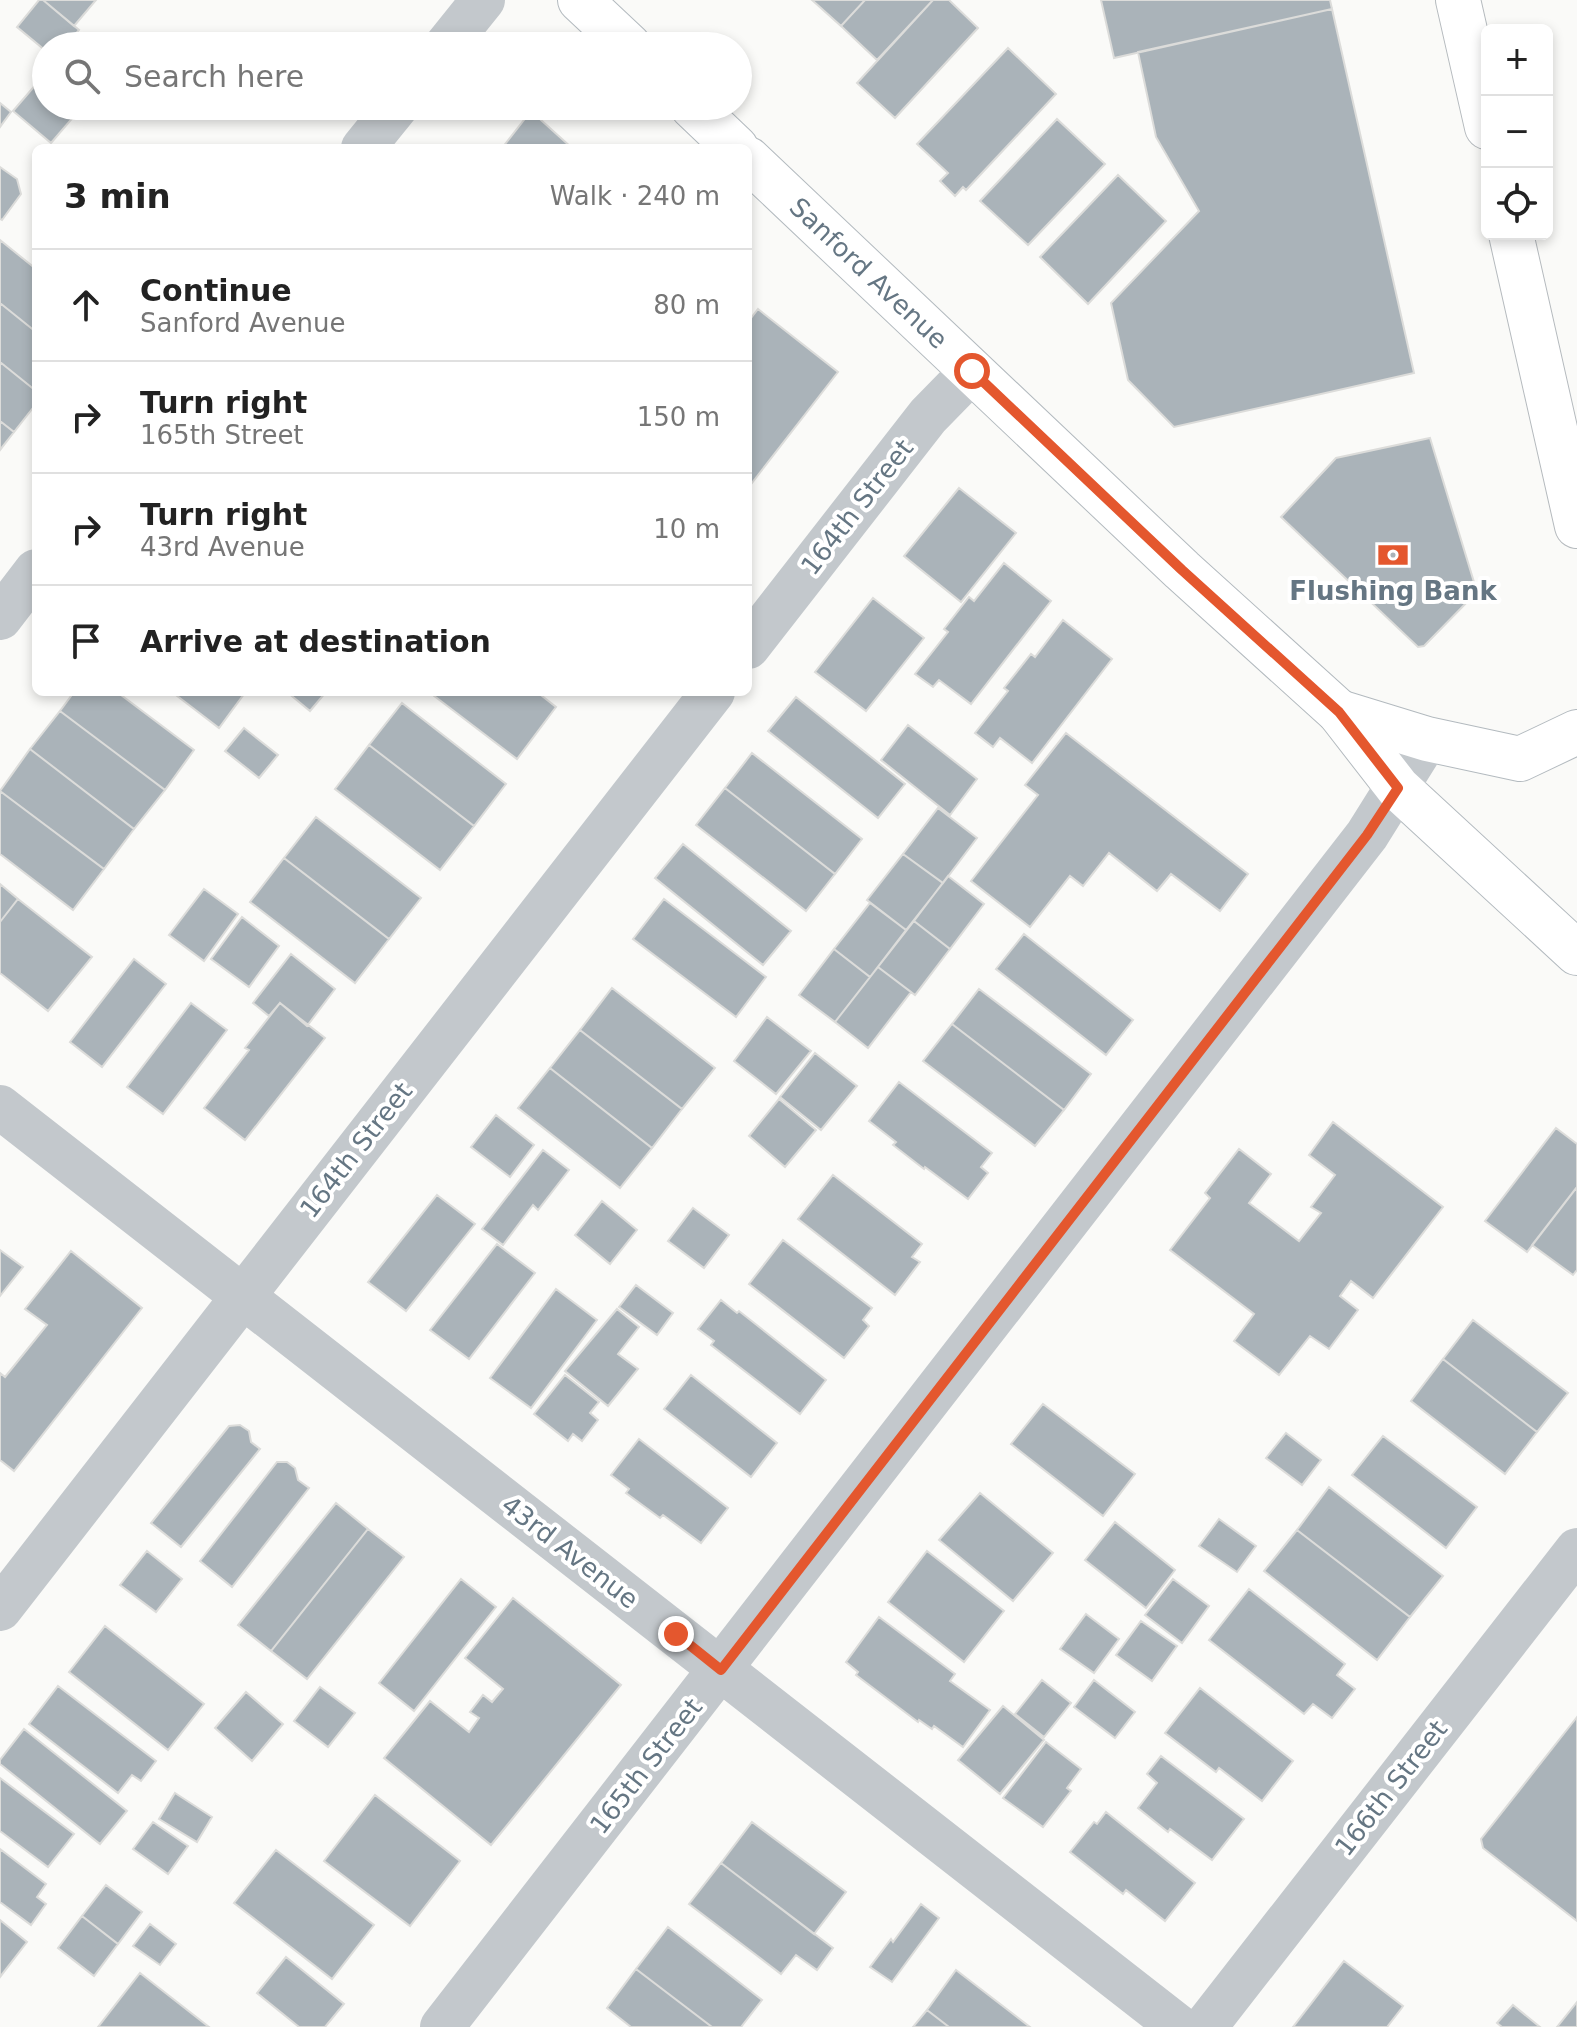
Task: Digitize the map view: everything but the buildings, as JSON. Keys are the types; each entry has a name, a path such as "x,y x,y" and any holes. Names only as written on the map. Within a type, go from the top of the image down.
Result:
{"street":[{"path":"457,32 483,0"},
{"path":"580,0 614,32"},
{"path":"1458,0 1481,101"},
{"path":"366,144 386,120"},
{"path":"707,120 732,144"},
{"name":"Sanford Avenue","path":"752,163 1182,570 1339,712 1398,788 1577,953"},
{"path":"1512,240 1577,526"},
{"name":"164th Street","path":"752,642 928,416 972,371"},
{"path":"0,618 32,576"},
{"name":"164th Street","path":"0,1609 710,696"},
{"path":"1339,712 1427,739 1520,759 1577,732"},
{"name":"165th Street","path":"442,2027 1367,835 1427,739"},
{"name":"43rd Avenue","path":"0,1107 1179,2027"},
{"name":"166th Street","path":"1205,2027 1577,1550"}],"place":[{"name":"Flushing Bank","path":"1393,555"}],"route":[{"path":"676,1634 721,1670 1367,835 1398,788 1339,712 1182,570 972,371"}]}
